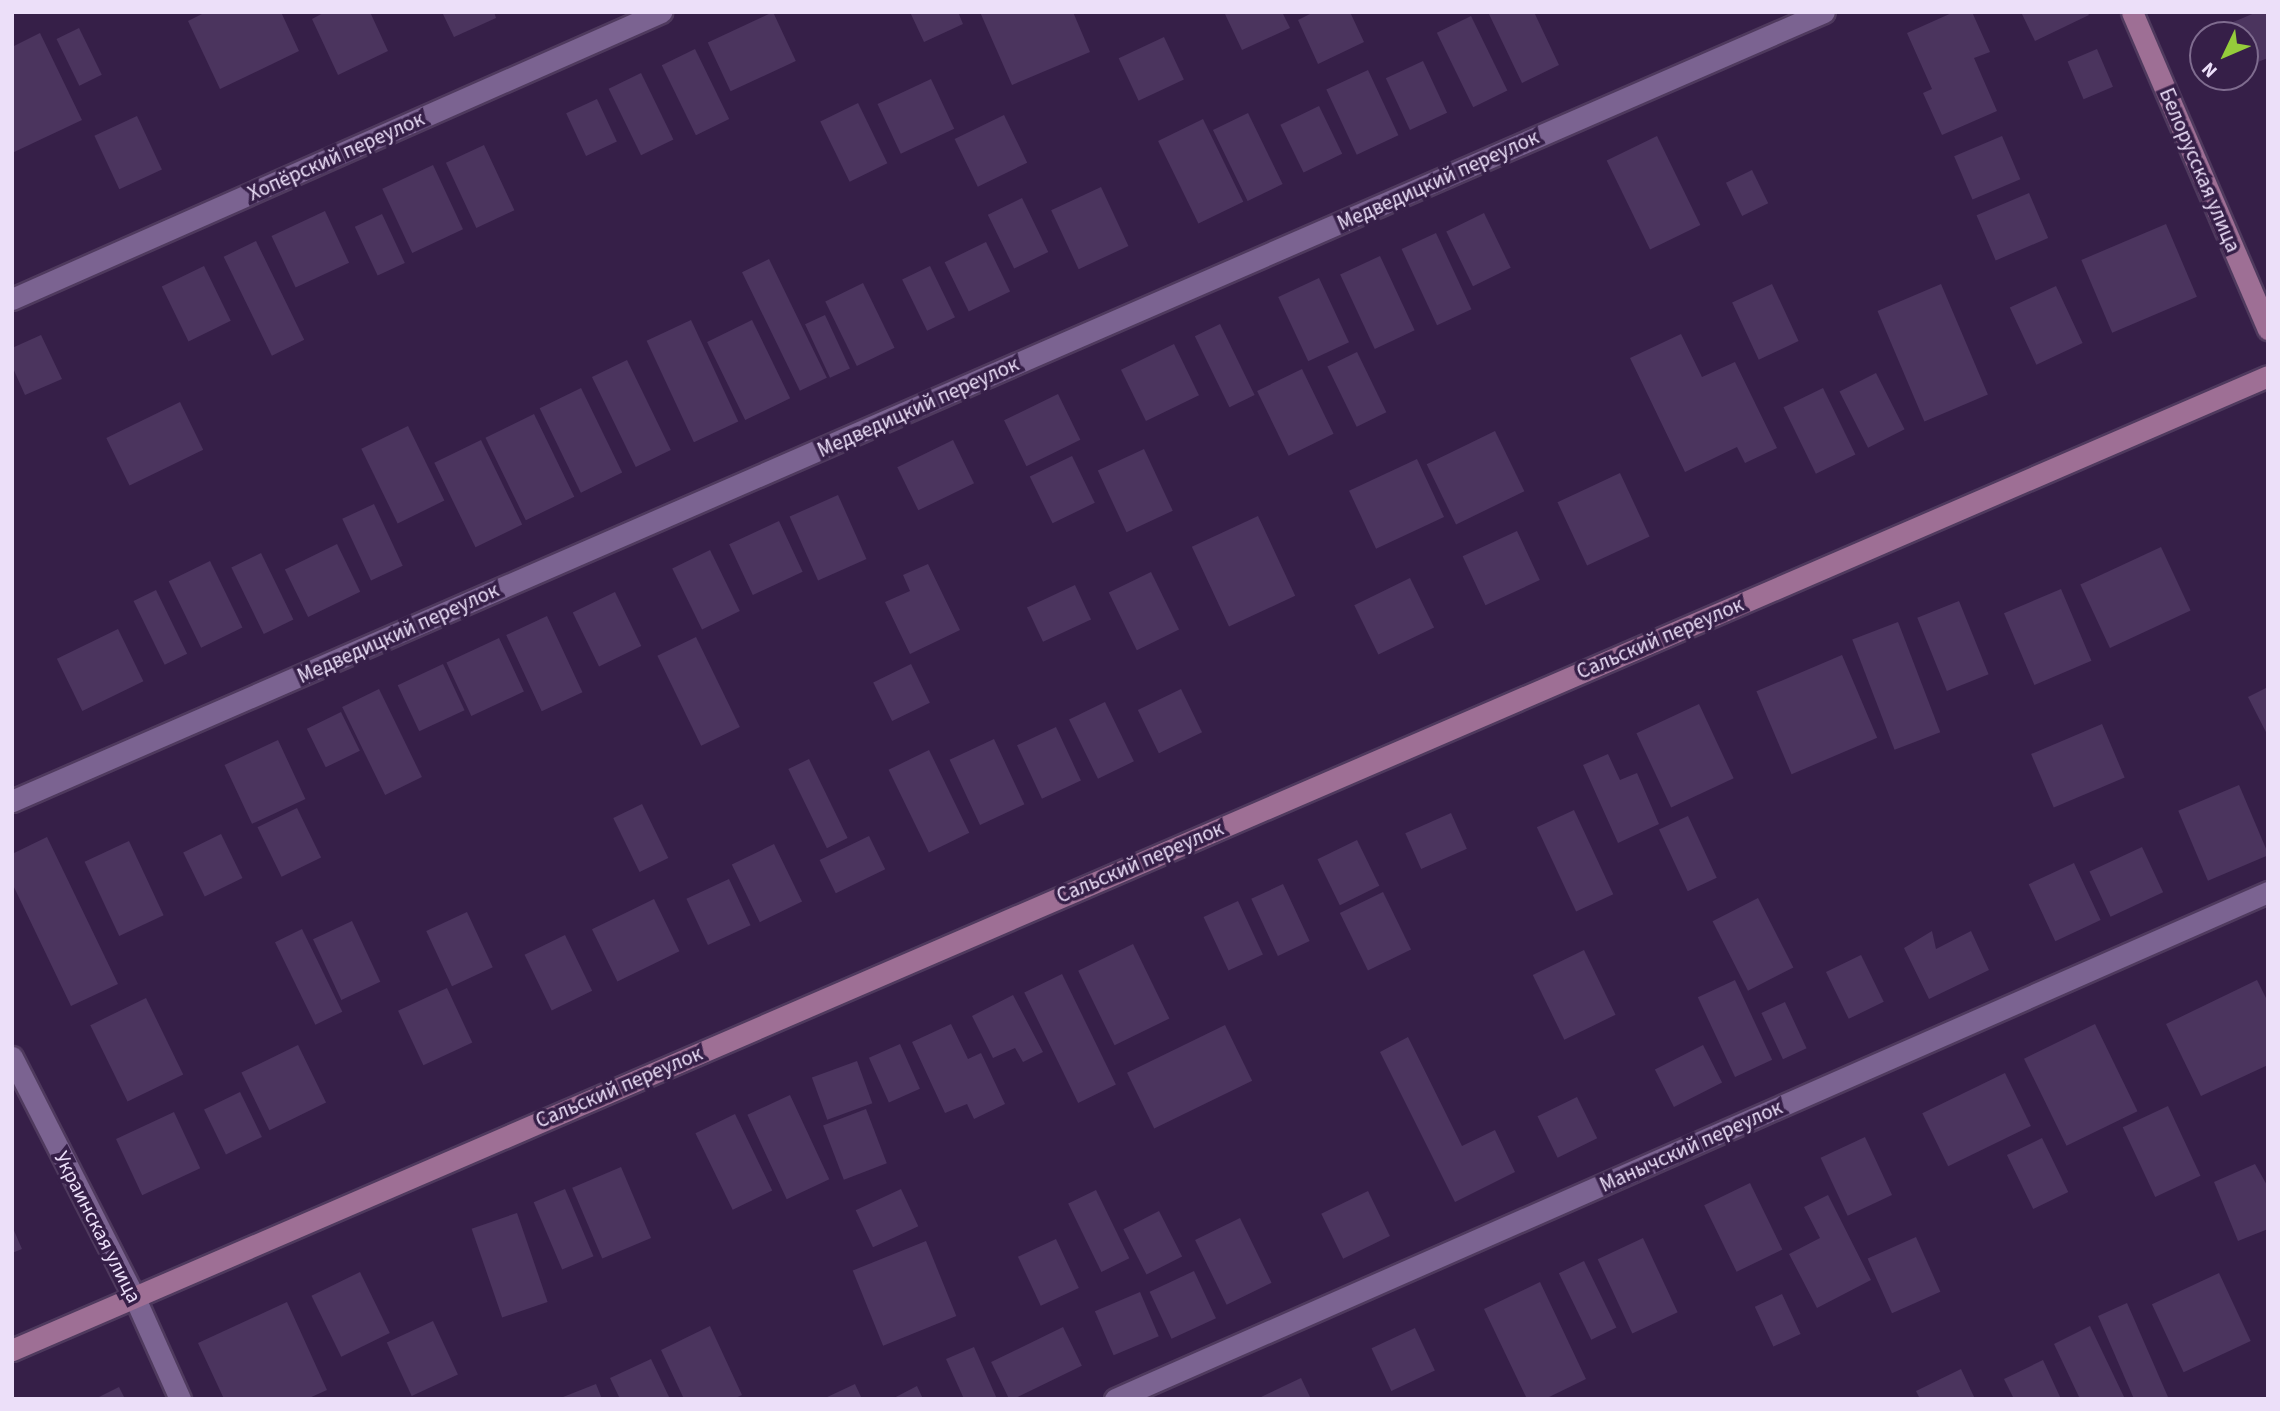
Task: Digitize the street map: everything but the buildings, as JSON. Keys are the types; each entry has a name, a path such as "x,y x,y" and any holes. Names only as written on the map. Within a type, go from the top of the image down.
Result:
{"main road":[{"name":"Белорусская улица","path":"2132,12 2268,329"},
{"name":"Сальский переулок","path":"12,1350 2268,376"}],"street":[{"name":"Хопёрский переулок","path":"12,299 661,12"},
{"name":"Медведицкий переулок","path":"12,801 1824,12"},
{"name":"Манычский переулок","path":"1115,1399 2268,892"},
{"name":"Украинская улица","path":"12,1056 134,1296 180,1399"}]}
